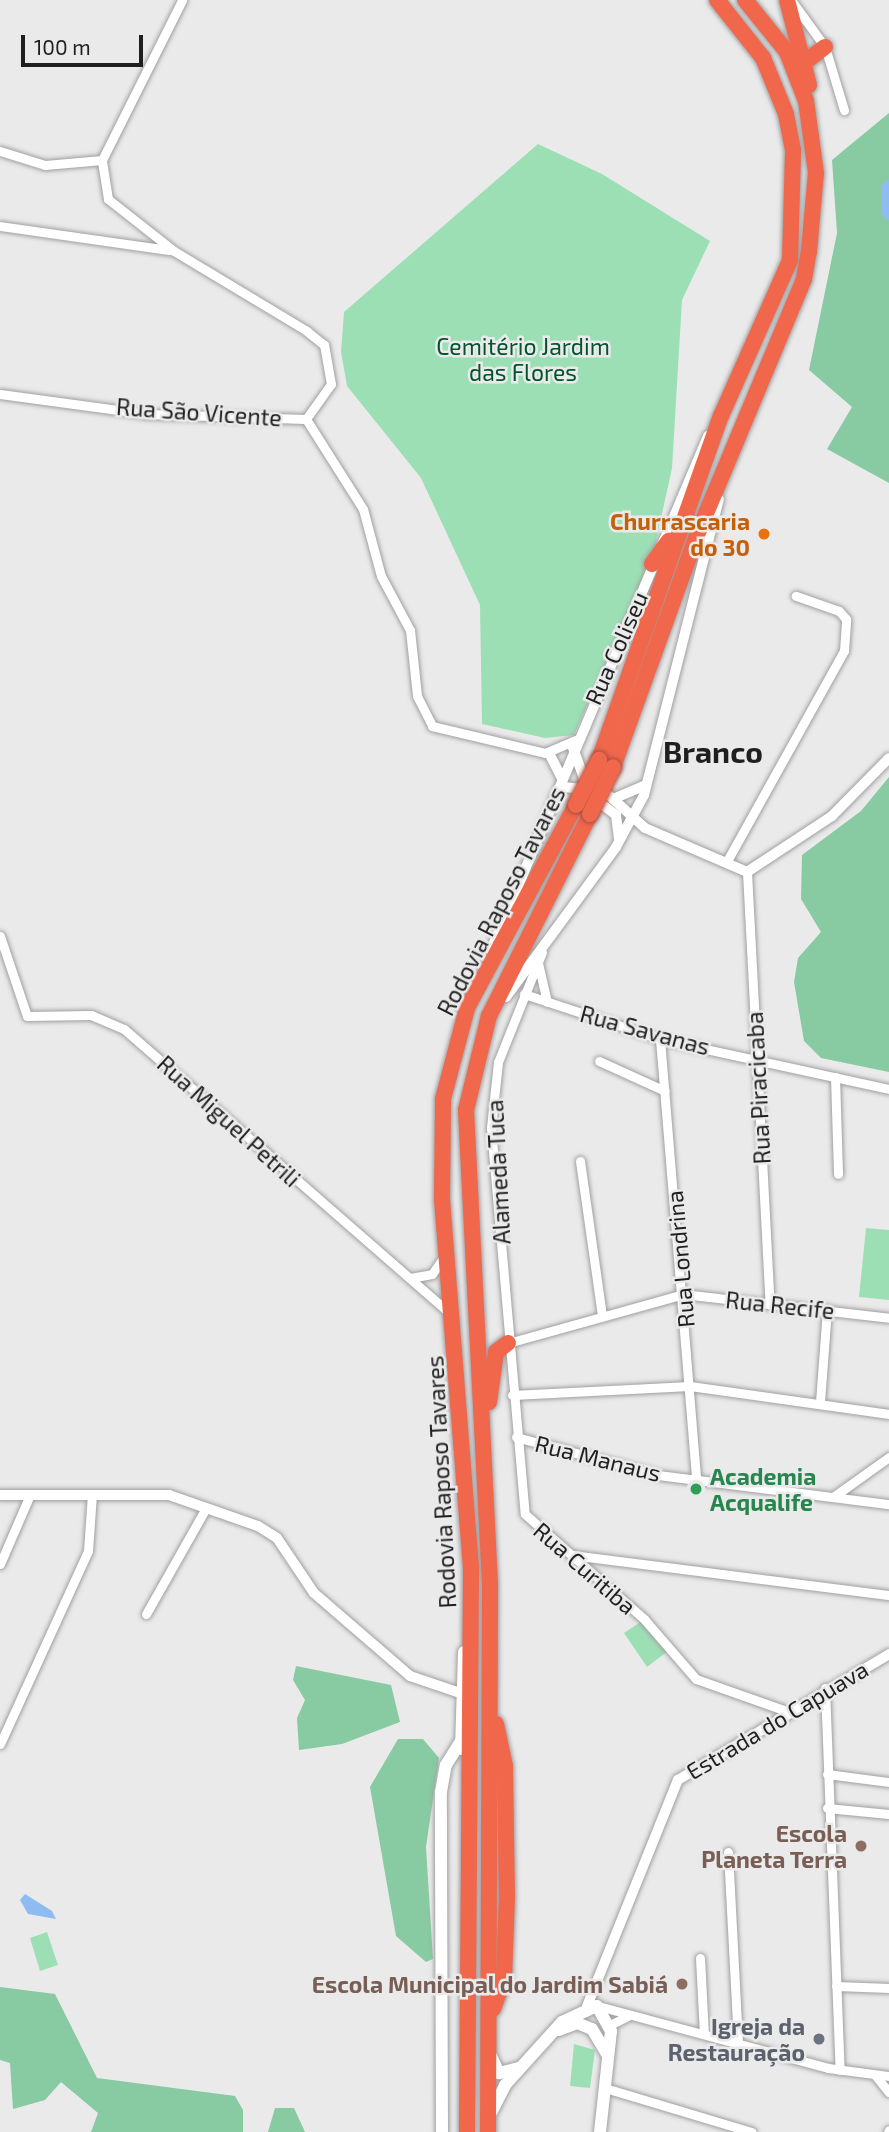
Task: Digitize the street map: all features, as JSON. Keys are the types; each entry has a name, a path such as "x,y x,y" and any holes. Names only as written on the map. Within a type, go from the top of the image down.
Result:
{"highway":[{"name":"Rodovia Raposo Tavares","path":"488,2130 491,1707 484,1432 465,1137 479,1046 501,989 590,814 679,528 721,416 778,296 790,260 793,150 776,85 746,32 717,0"},
{"name":"Rodovia Raposo Tavares","path":"467,2132 471,1568 455,1317 447,1236 443,1099 467,1008 576,805 606,763 688,557 728,467 804,279 814,143 787,52 745,0"},
{"path":"789,0 805,62 814,143"},
{"path":"805,62 825,47"},
{"path":"652,564 679,528"},
{"path":"484,1432 496,1352 508,1343"}],"main road":[{"path":"470,1848 460,1693 471,1568"},
{"path":"442,2132 441,1792 446,1765 461,1741"},
{"path":"488,2130 495,2100 520,2068 552,2034 582,2009 602,2007 610,2025 600,2132"},
{"path":"582,2009 608,2061"},
{"path":"552,2034 577,2023 592,2029 610,2025"},
{"path":"490,2054 499,2073 520,2068"}],"street":[{"path":"0,151 45,165 102,160 182,0"},
{"path":"789,0 825,47 844,110"},
{"name":"Rua São Vicente","path":"0,394 148,414 306,419 331,384 324,345 174,251 115,208 102,160"},
{"path":"0,226 174,251"},
{"name":"Rua Coliseu","path":"467,1008 574,744 695,459 721,416"},
{"path":"306,419 363,509 381,576 410,630 423,714 442,731 548,755 563,771 583,776 634,815 645,828 727,861 747,872 832,816 889,758"},
{"name":"Alameda Tuca","path":"479,1046 552,928 616,847 634,815 647,784 728,467"},
{"path":"727,861 844,651 846,620 839,611 796,596"},
{"path":"548,755 574,744 583,776"},
{"path":"613,799 647,784"},
{"path":"552,801 573,786 605,804 620,822 616,847"},
{"path":"624,833 645,828"},
{"name":"Rua Piracicaba","path":"747,872 770,1304"},
{"name":"Alameda Tuca","path":"508,1343 491,1128 498,1062 552,928"},
{"name":"Rua Miguel Petrili","path":"0,936 27,1016 91,1015 124,1029 455,1317"},
{"path":"538,962 547,1002"},
{"name":"Rua Savanas","path":"524,994 660,1039 755,1057 889,1089"},
{"name":"Rua Londrina","path":"660,1039 683,1294 696,1479"},
{"path":"599,1061 665,1091"},
{"path":"835,1077 838,1174"},
{"path":"580,1161 602,1316"},
{"path":"410,1278 424,1279 437,1269 447,1236"},
{"name":"Rua Recife","path":"508,1343 683,1294 889,1318"},
{"path":"820,1402 827,1309"},
{"name":"Rua Curitiba","path":"508,1343 525,1514 644,1619 696,1679 787,1711"},
{"path":"512,1395 690,1386 820,1402 889,1414"},
{"name":"Rua Manaus","path":"516,1437 696,1479 889,1504"},
{"path":"833,1497 889,1457"},
{"path":"0,1744 88,1551 92,1494"},
{"path":"0,1495 169,1495 271,1533 314,1593 410,1676 460,1693"},
{"path":"0,1564 29,1497"},
{"path":"146,1614 206,1508"},
{"path":"572,1555 889,1595"},
{"name":"Estrada do Capuava","path":"582,2009 595,1988 671,1789 787,1711 889,1654"},
{"path":"825,1688 827,1808 840,2070"},
{"path":"827,1774 889,1782"},
{"path":"827,1808 889,1814"},
{"path":"728,1852 738,2044"},
{"path":"700,1958 704,2034"},
{"path":"835,1986 889,1988"},
{"path":"595,1988 602,2007 840,2070 889,2076"},
{"path":"610,2025 630,2015"},
{"path":"875,2075 889,2092"},
{"path":"605,2088 752,2132"}],"green space":[{"path":"889,113 889,483 827,449 852,407 809,370 837,233 832,160"},
{"name":"Cemitério Jardim das Flores","path":"538,144 602,174 710,241 682,300 672,468 653,555 574,735 545,738 482,724 480,605 421,478 347,386 341,352 344,312"},
{"path":"889,777 889,1072 821,1058 804,1041 794,982 798,958 821,932 801,899 802,855 861,811"},
{"path":"866,1228 889,1230 889,1300 859,1297"},
{"path":"642,1621 668,1651 647,1667 624,1633"},
{"path":"296,1666 391,1685 400,1722 342,1744 299,1750 297,1718 305,1700 293,1680"},
{"path":"398,1739 423,1739 439,1758 426,1847 433,1959 426,1962 396,1936 370,1787"},
{"path":"47,1932 58,1965 40,1971 30,1938"},
{"path":"0,1987 55,1994 97,2078 235,2096 243,2110 243,2132 91,2132 98,2113 61,2082 45,2100 13,2109 10,2063 0,2060"},
{"path":"574,2044 595,2050 590,2088 570,2086"},
{"path":"275,2108 294,2108 305,2132 268,2132"}],"water":[{"path":"25,1894 52,1911 56,1919 28,1914 20,1900"}],"waterway":[{"path":"889,187 889,213"}],"place":[{"name":"Churrascaria do 30","path":"764,534"},
{"name":"Academia Acqualife","path":"696,1489"},
{"name":"Escola Planeta Terra","path":"861,1846"},
{"name":"Escola Municipal do Jardim Sabiá","path":"682,1984"},
{"name":"Igreja da Restauração","path":"819,2039"}],"district":[{"name":"Branco","path":"713,751"}]}
